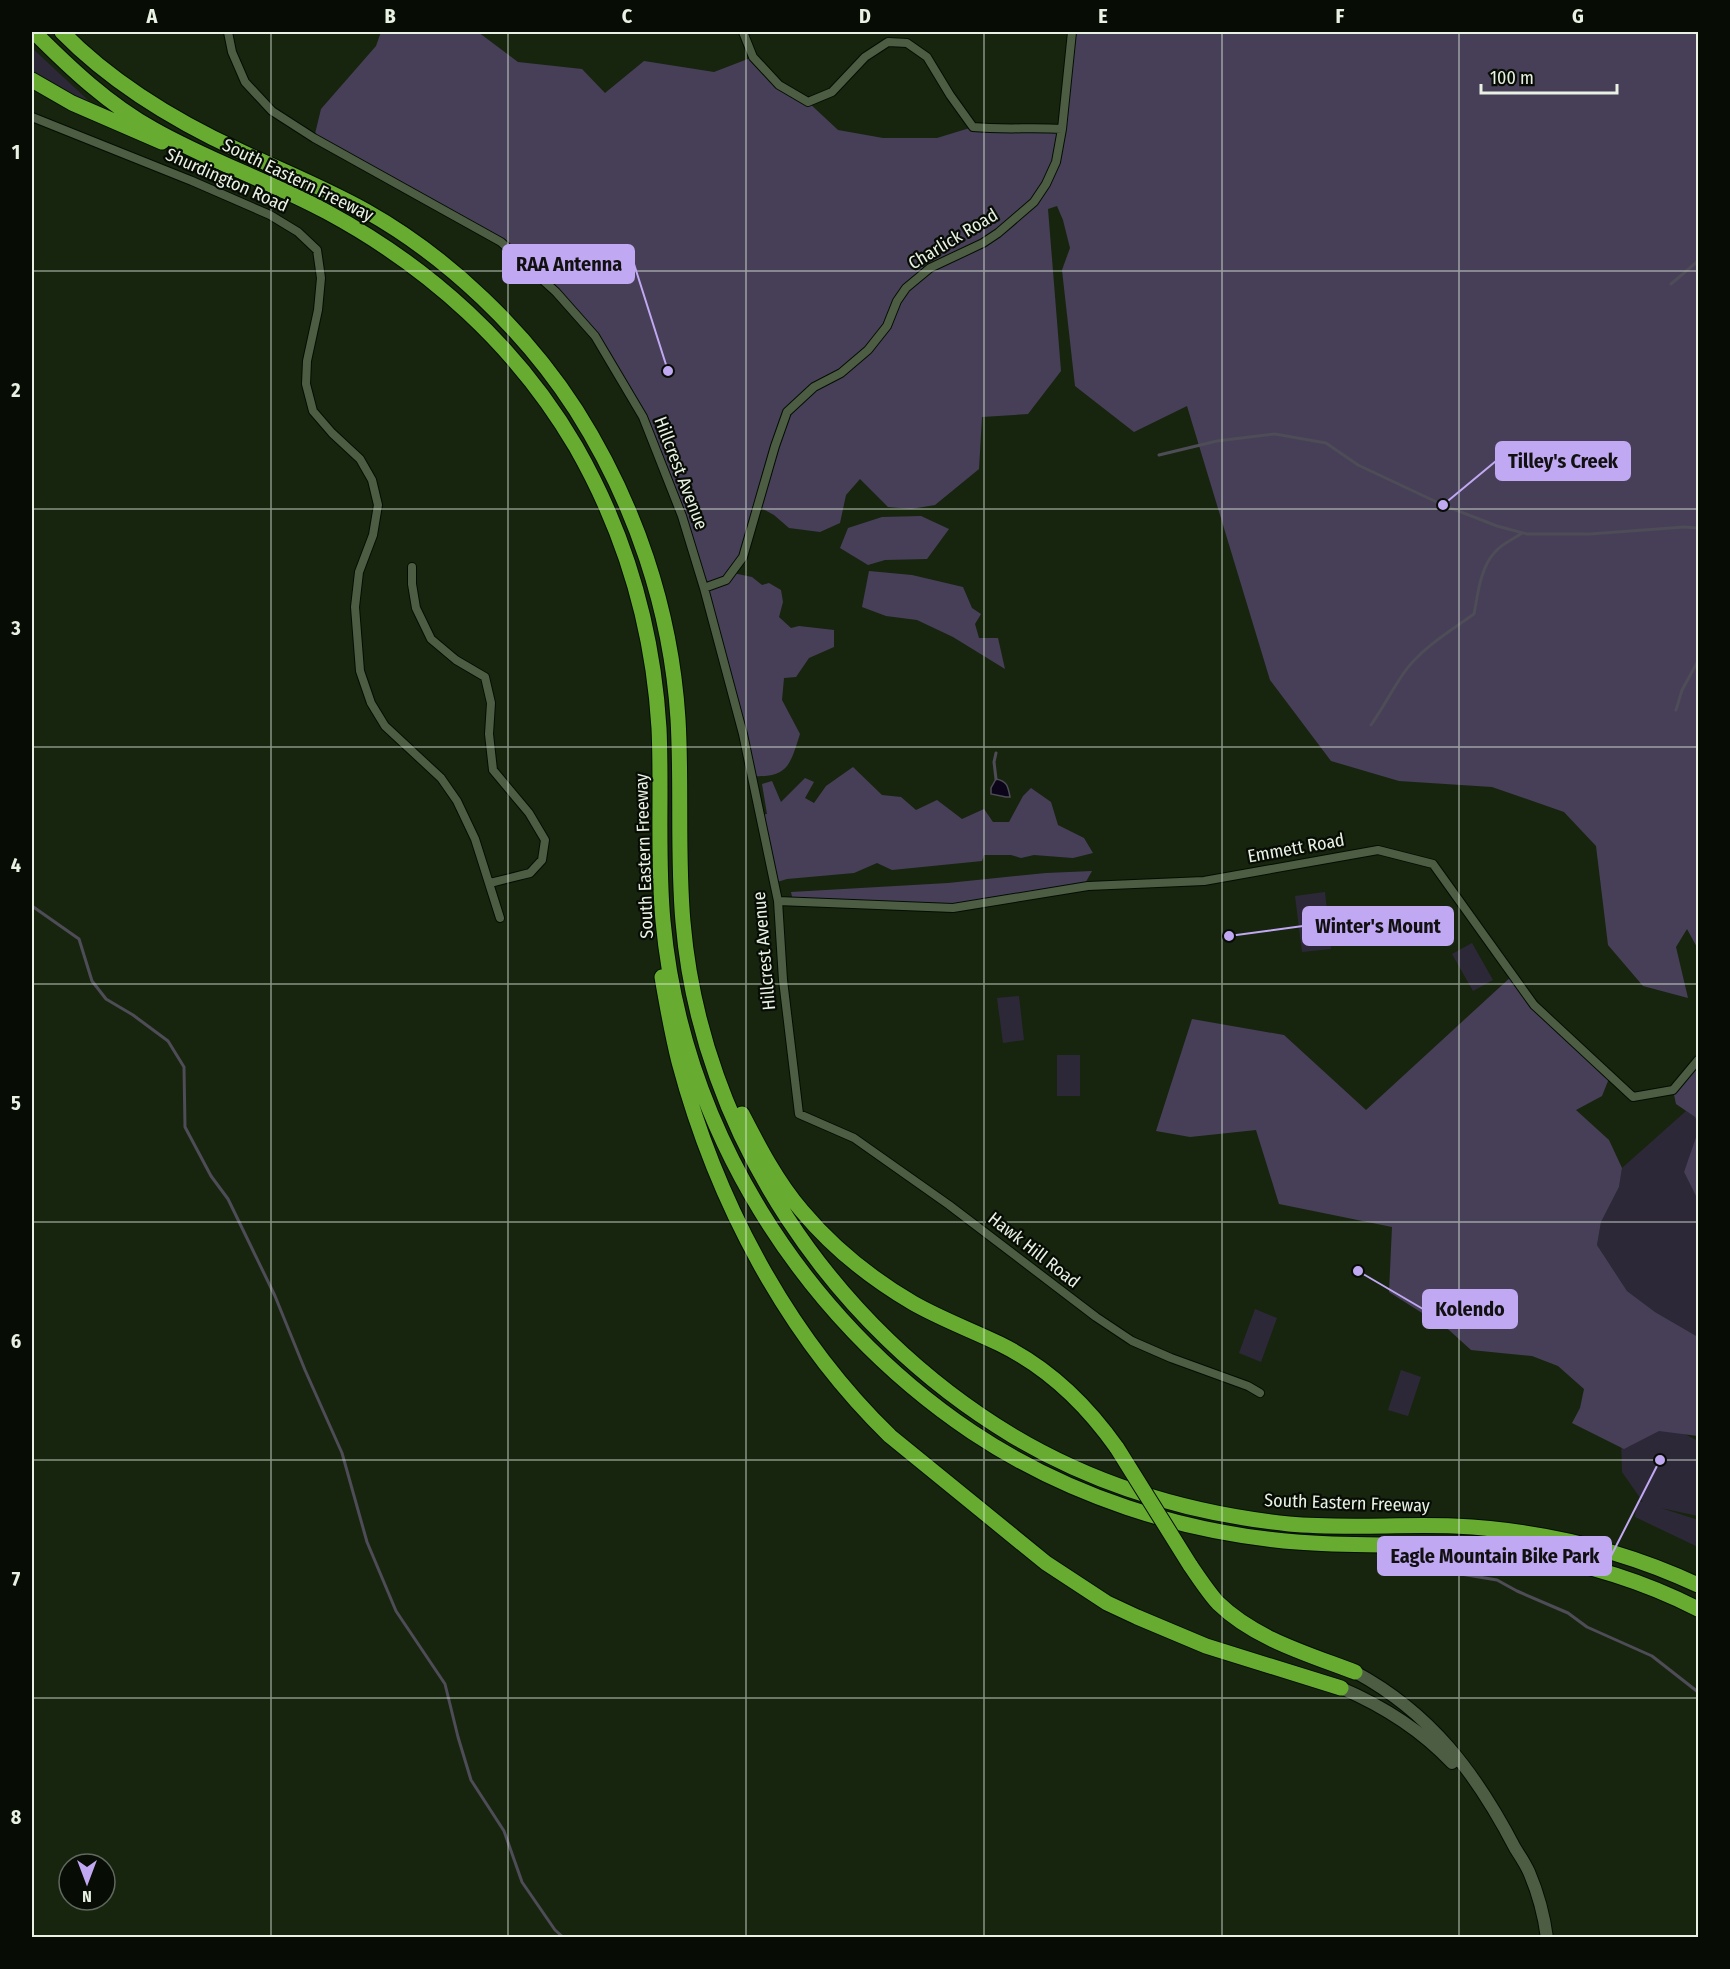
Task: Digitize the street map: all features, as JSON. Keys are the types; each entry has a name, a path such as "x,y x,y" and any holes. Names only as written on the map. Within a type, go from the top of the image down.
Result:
{"highway":[{"name":"South Eastern Freeway","path":"34,32 70,67 107,98 147,126 191,150 324,210 410,263 448,293 485,328 547,403 574,444 598,488 619,535 634,580 646,628 654,676 658,726 663,924 681,1021 694,1066 730,1157 754,1202 817,1292 849,1329 896,1374 974,1433 1015,1458 1058,1480 1147,1515 1197,1528 1292,1542 1437,1546 1534,1555 1584,1565 1630,1580 1698,1609"},
{"name":"South Eastern Freeway","path":"62,32 114,78 154,105 197,130 371,214 413,241 463,281 512,327 572,404 620,488 655,583 666,628 675,676 678,725 683,928 700,1022 715,1069 732,1115 752,1158 797,1232 832,1281 864,1318 937,1384 1016,1438 1103,1480 1146,1495 1197,1509 1293,1524 1506,1529 1600,1547 1647,1563 1698,1585"},
{"path":"77,32 121,71 197,130"},
{"path":"32,80 69,101 141,135 235,169"},
{"path":"658,726 651,874 654,925 661,976 679,1062 701,1132 736,1216 780,1296 825,1363 890,1436 988,1517 1072,1582 1107,1604 1206,1646 1341,1688"},
{"path":"700,1022 762,1152 801,1210 873,1278 915,1304 1002,1345 1033,1363 1061,1384 1087,1409 1117,1448 1190,1565 1218,1602 1236,1618 1262,1634 1355,1672"}],"main road":[{"path":"1355,1672 1403,1702 1431,1727 1470,1772 1490,1802 1528,1870 1538,1896 1547,1938"},
{"path":"1341,1688 1375,1703 1410,1725 1442,1752 1471,1785 1495,1820 1520,1866 1536,1910 1542,1938"}],"street":[{"name":"Hillcrest Avenue","path":"228,32 232,52 245,82 273,111 314,138 501,242 556,292 596,336 643,417 682,516 704,588 742,734 778,901 783,980 799,1114"},
{"path":"743,32 753,57 779,85 808,102 832,92 865,57 888,42 907,43 927,57 950,95 974,127 1003,130 1062,129"},
{"name":"Charlick Road","path":"704,588 726,580 743,557 775,446 788,412 814,387 842,373 868,350 887,326 897,301 906,288 930,268 983,243 998,233 1034,202 1046,184 1056,162 1062,129 1072,32"},
{"name":"Shurdington Road","path":"32,117 192,180 270,215 298,232 317,250 321,278 318,310 307,361 306,384 314,411 332,434 360,459 372,480 378,506 373,534 359,572 355,607 360,671 370,703 385,726 441,778 457,801 475,839 500,918"},
{"path":"412,567 416,608 430,639 456,660 484,676 491,703 489,734 493,770 529,813 545,840 542,860 530,873 490,883"},
{"name":"Emmett Road","path":"778,901 953,908 1088,886 1204,881 1378,850 1432,864 1534,1005 1633,1097 1673,1090 1698,1060"},
{"name":"Hawk Hill Road","path":"799,1114 854,1138 950,1205 1096,1317 1132,1341 1248,1386 1260,1393"}],"shaded area":[{"path":"381,32 478,32 518,62 582,69 605,93 644,61 714,72 753,57 779,85 808,102 838,130 883,138 937,138 973,127 1062,129 1073,32 1698,32 1698,949 1687,929 1676,947 1688,998 1643,986 1608,945 1596,846 1564,812 1492,787 1399,781 1331,761 1270,680 1187,406 1134,432 1075,386 1062,270 1070,248 1057,206 1048,209 1061,371 1028,414 982,417 979,469 935,505 911,509 888,507 860,479 846,495 840,523 820,532 789,528 774,515 754,504 737,568 733,573 752,577 762,585 769,583 781,590 783,602 779,617 791,628 799,626 834,630 834,647 809,658 796,677 784,678 782,700 800,734 797,745 790,761 780,772 773,775 752,776 704,588 643,417 591,331 501,242 314,138 321,109 376,46"},
{"path":"32,48 89,101 95,108 32,73"},
{"path":"921,516 949,529 927,559 885,560 868,565 840,548 848,528 882,517"},
{"path":"869,571 912,575 963,587 972,608 981,614 975,624 979,638 998,638 1005,669 953,637 917,620 886,616 862,607"},
{"path":"853,767 882,795 901,797 916,810 937,800 962,819 984,809 993,822 1009,822 1023,796 1031,788 1051,802 1058,825 1084,838 1093,853 1073,858 984,855 982,861 892,870 877,863 854,873 787,879 774,883 760,815 767,814 762,784 772,781 781,802 805,778 814,782 805,798 814,803 826,786"},
{"path":"996,779 1003,781 1009,790 1010,797 991,794 991,788"},
{"path":"1092,871 1083,887 953,908 793,901 791,892 948,883 1046,873"},
{"path":"1325,892 1331,949 1302,952 1295,896"},
{"path":"1472,943 1493,980 1473,991 1452,954"},
{"path":"1513,975 1534,1005 1610,1076 1602,1096 1576,1110 1609,1140 1622,1168 1619,1187 1601,1222 1597,1245 1627,1291 1655,1312 1698,1337 1698,1436 1659,1431 1624,1449 1572,1423 1580,1408 1584,1389 1558,1366 1532,1356 1471,1350 1449,1330 1389,1292 1392,1227 1279,1204 1256,1130 1190,1137 1156,1131 1192,1019 1284,1035 1366,1110"},
{"path":"1019,996 1024,1040 1003,1043 997,998"},
{"path":"1057,1055 1080,1055 1080,1096 1057,1096"},
{"path":"1698,1060 1698,1123 1695,1117 1676,1104 1673,1090"},
{"path":"1686,1111 1698,1122 1695,1144 1684,1172 1698,1197 1698,1337 1655,1312 1627,1291 1597,1245 1601,1222 1619,1187 1622,1168"},
{"path":"1698,1132 1698,1197 1684,1172"},
{"path":"1255,1309 1277,1318 1261,1362 1239,1353"},
{"path":"1401,1370 1421,1377 1408,1416 1388,1410"},
{"path":"1620,1406 1643,1412 1698,1441 1698,1516 1661,1508 1698,1520 1698,1547 1635,1517 1637,1501 1643,1502 1622,1472"}],"waterway":[{"path":"1671,284 1698,261"},
{"path":"1159,455 1217,441 1275,434 1326,443 1358,465 1443,505 1497,526 1527,534 1590,534 1698,528"},
{"path":"1371,725 1399,680 1418,656 1474,614 1480,582 1490,558 1501,546 1522,533"},
{"path":"1676,710 1682,690 1698,661"},
{"path":"996,753 994,762 996,779"},
{"path":"32,906 79,939 92,981 106,999 133,1015 168,1041 184,1067 185,1127 211,1176 228,1199 275,1296 342,1453 367,1542 396,1611 445,1684 471,1780 504,1831 522,1882 555,1930 564,1938"},
{"path":"1381,1564 1497,1580 1568,1613 1587,1627 1652,1656 1698,1692"}],"place":[{"name":"RAA Antenna","path":"668,371"},
{"name":"Tilley's Creek","path":"1443,505"},
{"name":"Winter's Mount","path":"1229,936"},
{"name":"Kolendo","path":"1358,1271"},
{"name":"Eagle Mountain Bike Park","path":"1660,1460"}]}
